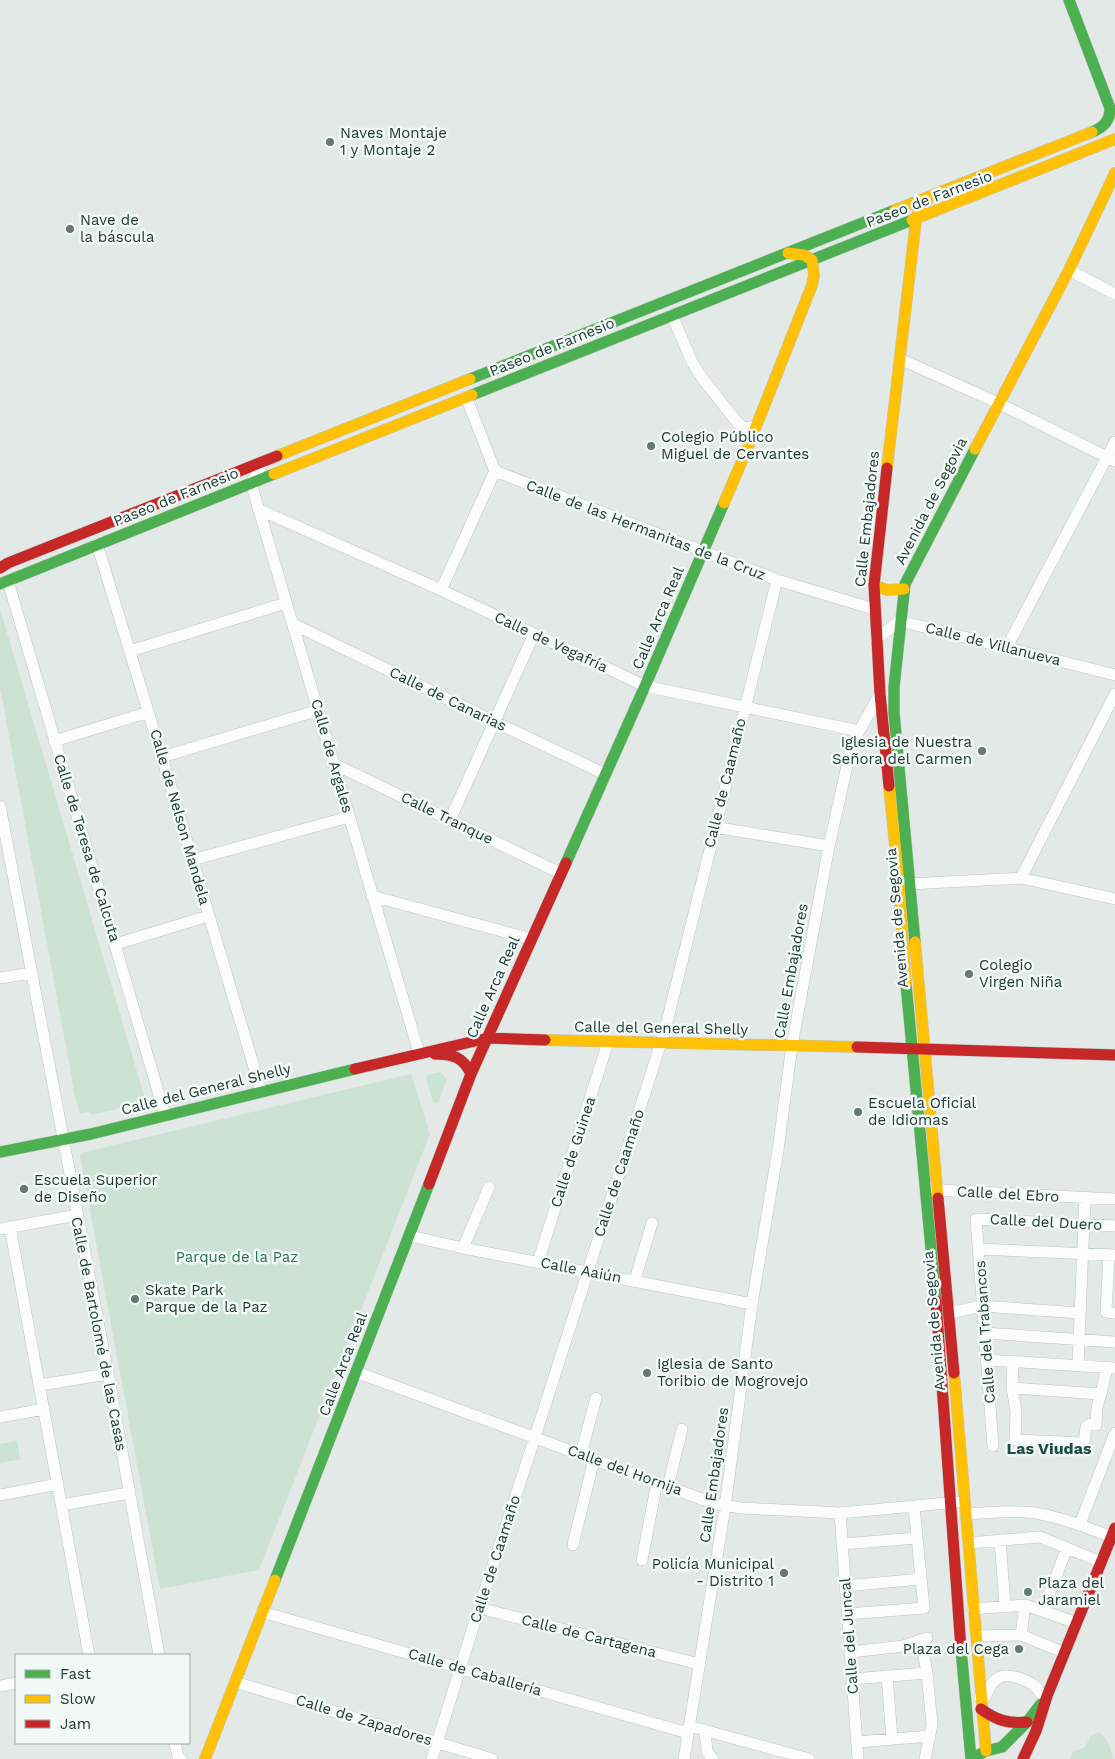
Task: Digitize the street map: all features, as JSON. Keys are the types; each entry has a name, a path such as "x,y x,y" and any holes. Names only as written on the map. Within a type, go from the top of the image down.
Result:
{"main road":[{"path":"1069,0 1110,108 1110,115 1105,126 1098,129"},
{"path":"1079,0 1115,91"},
{"path":"1098,129 1115,130"},
{"name":"Paseo de Farnesio","path":"0,568 8,562 1098,129"},
{"name":"Paseo de Farnesio","path":"4,582 672,315 916,220 1115,139"},
{"name":"Avenida de Segovia","path":"986,1755 949,1313 894,712 894,687 904,589 998,404 1069,270 1115,173"},
{"name":"Calle Embajadores","path":"880,694 874,585 916,220 918,212 930,197"},
{"path":"788,253 804,255 812,260"},
{"name":"Calle Arca Real","path":"205,1759 480,1052 488,1038 645,686 757,426 812,285 814,275 812,260"},
{"path":"874,585 888,590 904,589"},
{"name":"Avenida de Segovia","path":"880,694 899,885 911,1048 943,1386 957,1605 971,1759"},
{"name":"Calle del General Shelly","path":"0,1152 63,1140 419,1053 488,1038 924,1048 1115,1055"},
{"name":"Calle del General Shelly","path":"419,1053 457,1056 467,1065 471,1074"},
{"path":"971,1759 986,1755 1002,1747 1026,1722 1065,1653 1101,1562 1112,1541"},
{"path":"1023,1759 1036,1731 1043,1694"},
{"path":"982,1709 1002,1723 1026,1722"},
{"path":"1002,1747 1010,1750 1017,1759"}],"street":[{"path":"1069,270 1115,294"},
{"path":"672,315 692,362 708,385 737,422 744,428 757,426"},
{"path":"900,359 1111,459"},
{"path":"441,590 495,471 466,397"},
{"path":"1007,647 1111,459 1115,442"},
{"path":"251,483 263,462"},
{"name":"Calle de las Hermanitas de la Cruz","path":"495,471 777,580 874,609"},
{"name":"Calle de Argales","path":"251,483 419,1053"},
{"name":"Calle de Vegafría","path":"258,509 441,590 645,686 859,731"},
{"name":"Calle de Nelson Mandela","path":"97,544 261,1091"},
{"name":"Calle de Caamaño","path":"432,1759 660,1043 675,991 714,827 777,580"},
{"name":"Calle de Teresa de Calcuta","path":"4,582 116,944 165,1115"},
{"path":"130,651 286,604"},
{"path":"876,638 900,621"},
{"name":"Calle de Villanueva","path":"900,621 1115,675"},
{"name":"Calle de Canarias","path":"293,624 605,774"},
{"path":"450,820 534,634"},
{"name":"Calle Embajadores","path":"684,1759 726,1507 752,1304 778,1150 792,1045 829,846 852,744 880,694"},
{"path":"1021,878 1115,694"},
{"path":"162,757 318,710"},
{"path":"54,741 148,712"},
{"name":"Calle Tranque","path":"334,764 560,873"},
{"name":"Calle de Bartolomé de las Casas","path":"0,806 108,1374 159,1654"},
{"path":"192,860 349,817"},
{"path":"714,827 829,846"},
{"path":"909,884 1021,878 1115,899"},
{"path":"372,896 531,940"},
{"path":"116,944 208,916"},
{"path":"0,978 31,973"},
{"name":"Calle de Guinea","path":"538,1262 608,1042"},
{"name":"Calle del Ebro","path":"923,1160 930,1185 938,1190 1115,1199"},
{"path":"463,1248 489,1187"},
{"path":"1078,1365 1084,1198"},
{"path":"77,1215 5,1228 40,1385 89,1654"},
{"name":"Calle del Duero","path":"976,1219 1115,1226"},
{"name":"Calle del Trabancos","path":"976,1219 993,1446"},
{"path":"635,1280 652,1224"},
{"name":"Calle Aaiún","path":"410,1236 752,1304"},
{"path":"979,1249 1112,1255 1112,1281 1106,1312 1115,1313"},
{"path":"949,1313 982,1306 1080,1313"},
{"path":"984,1334 1115,1342"},
{"path":"986,1360 1013,1361 1111,1367 1097,1406 1096,1425 1090,1424 1086,1426 1084,1443 1015,1440 1016,1411 1012,1388 1013,1361"},
{"name":"Calle del Hornija","path":"356,1372 726,1507 840,1513 964,1501"},
{"path":"40,1385 108,1374"},
{"path":"1012,1388 1101,1394"},
{"path":"581,1454 596,1398"},
{"path":"0,1417 44,1409"},
{"path":"642,1560 662,1484 682,1429"},
{"path":"1080,1524 1110,1462 1115,1433"},
{"path":"573,1544 594,1459"},
{"path":"0,1495 58,1484"},
{"path":"62,1505 129,1493"},
{"path":"848,1614 924,1608 914,1506"},
{"path":"966,1514 998,1512 1035,1513 1080,1524 1112,1541"},
{"name":"Calle del Juncal","path":"840,1513 858,1759"},
{"path":"968,1543 1040,1537 1101,1562"},
{"path":"842,1544 917,1538"},
{"path":"1000,1540 1005,1605"},
{"path":"1043,1610 1067,1548"},
{"path":"845,1586 921,1579"},
{"path":"1021,1635 1025,1604"},
{"path":"973,1609 1025,1604 1077,1623"},
{"name":"Calle de Cartagena","path":"479,1608 699,1664"},
{"name":"Calle de Caballería","path":"262,1612 689,1730 705,1731 786,1756 810,1759"},
{"path":"976,1636 1021,1635 1065,1653"},
{"path":"851,1652 903,1646 925,1639 932,1724 925,1759"},
{"path":"852,1679 927,1673"},
{"path":"887,1676 892,1739"},
{"path":"980,1697 986,1696 990,1685 1000,1678 1006,1677 1028,1681 1043,1694"},
{"name":"Calle de Zapadores","path":"235,1682 492,1759"},
{"path":"0,1686 15,1683"},
{"path":"705,1731 707,1752 713,1759"},
{"path":"857,1742 930,1736"},
{"path":"175,1744 178,1757 181,1759"}],"green space":[{"path":"0,609 146,1102 91,1115 88,1112 80,1114 75,1096 0,687"},
{"path":"441,1072 447,1079 438,1103 433,1102 426,1079 428,1075"},
{"name":"Parque de la Paz","path":"411,1074 430,1134 259,1570 160,1589 80,1156 81,1153"},
{"path":"17,1441 20,1459 0,1463 0,1444"},
{"path":"1098,1732 1104,1736 1114,1759 1070,1759 1073,1752 1085,1747 1091,1736"}],"traffic: fast":[{"path":"1069,0 1110,108 1106,123 1092,132"},
{"path":"470,379 895,210"},
{"path":"472,395 912,220"},
{"path":"915,942 894,713 894,687 905,584 975,449"},
{"path":"0,584 274,474"},
{"path":"566,863 724,503"},
{"path":"906,984 936,1301"},
{"path":"0,1152 91,1134 355,1069"},
{"path":"275,1580 429,1184"},
{"path":"961,1649 971,1759"},
{"path":"971,1759 986,1751 1002,1747 1027,1722 1041,1704"}],"traffic: slow":[{"path":"895,210 1092,132"},
{"path":"912,220 1115,139"},
{"path":"975,449 1069,270 1115,173"},
{"path":"887,468 916,220 918,212 930,197"},
{"path":"724,503 812,285 814,275 812,260 804,255 788,253"},
{"path":"277,456 470,379"},
{"path":"274,474 472,395"},
{"path":"874,585 887,590 904,589"},
{"path":"889,786 906,984"},
{"path":"915,942 938,1198"},
{"path":"545,1040 857,1047"},
{"path":"954,1373 986,1751"},
{"path":"205,1759 275,1580"}],"traffic: jam":[{"path":"0,568 8,563 277,456"},
{"path":"887,468 874,585 880,694 889,786"},
{"path":"429,1184 471,1074 566,863"},
{"path":"355,1069 488,1038 545,1040"},
{"path":"857,1047 1115,1055"},
{"path":"435,1054 452,1056 461,1060 471,1074"},
{"path":"938,1198 954,1373"},
{"path":"936,1301 961,1649"},
{"path":"1023,1759 1036,1731 1047,1696 1115,1528"},
{"path":"981,1709 1002,1720 1027,1722"}],"place":[{"name":"Naves Montaje 1 y Montaje 2","path":"330,142"},
{"name":"Nave de la báscula","path":"70,229"},
{"name":"Colegio Público Miguel de Cervantes","path":"651,446"},
{"name":"Iglesia de Nuestra Señora del Carmen","path":"982,751"},
{"name":"Colegio Virgen Niña","path":"969,974"},
{"name":"Escuela Oficial de Idiomas","path":"858,1112"},
{"name":"Escuela Superior de Diseño","path":"24,1189"},
{"name":"Skate Park Parque de la Paz","path":"135,1299"},
{"name":"Iglesia de Santo Toribio de Mogrovejo","path":"647,1373"},
{"name":"Policía Municipal - Distrito 1","path":"784,1573"},
{"name":"Plaza del Jaramiel","path":"1028,1592"},
{"name":"Plaza del Cega","path":"1019,1649"}],"district":[{"name":"Las Viudas","path":"1049,1448"}]}
